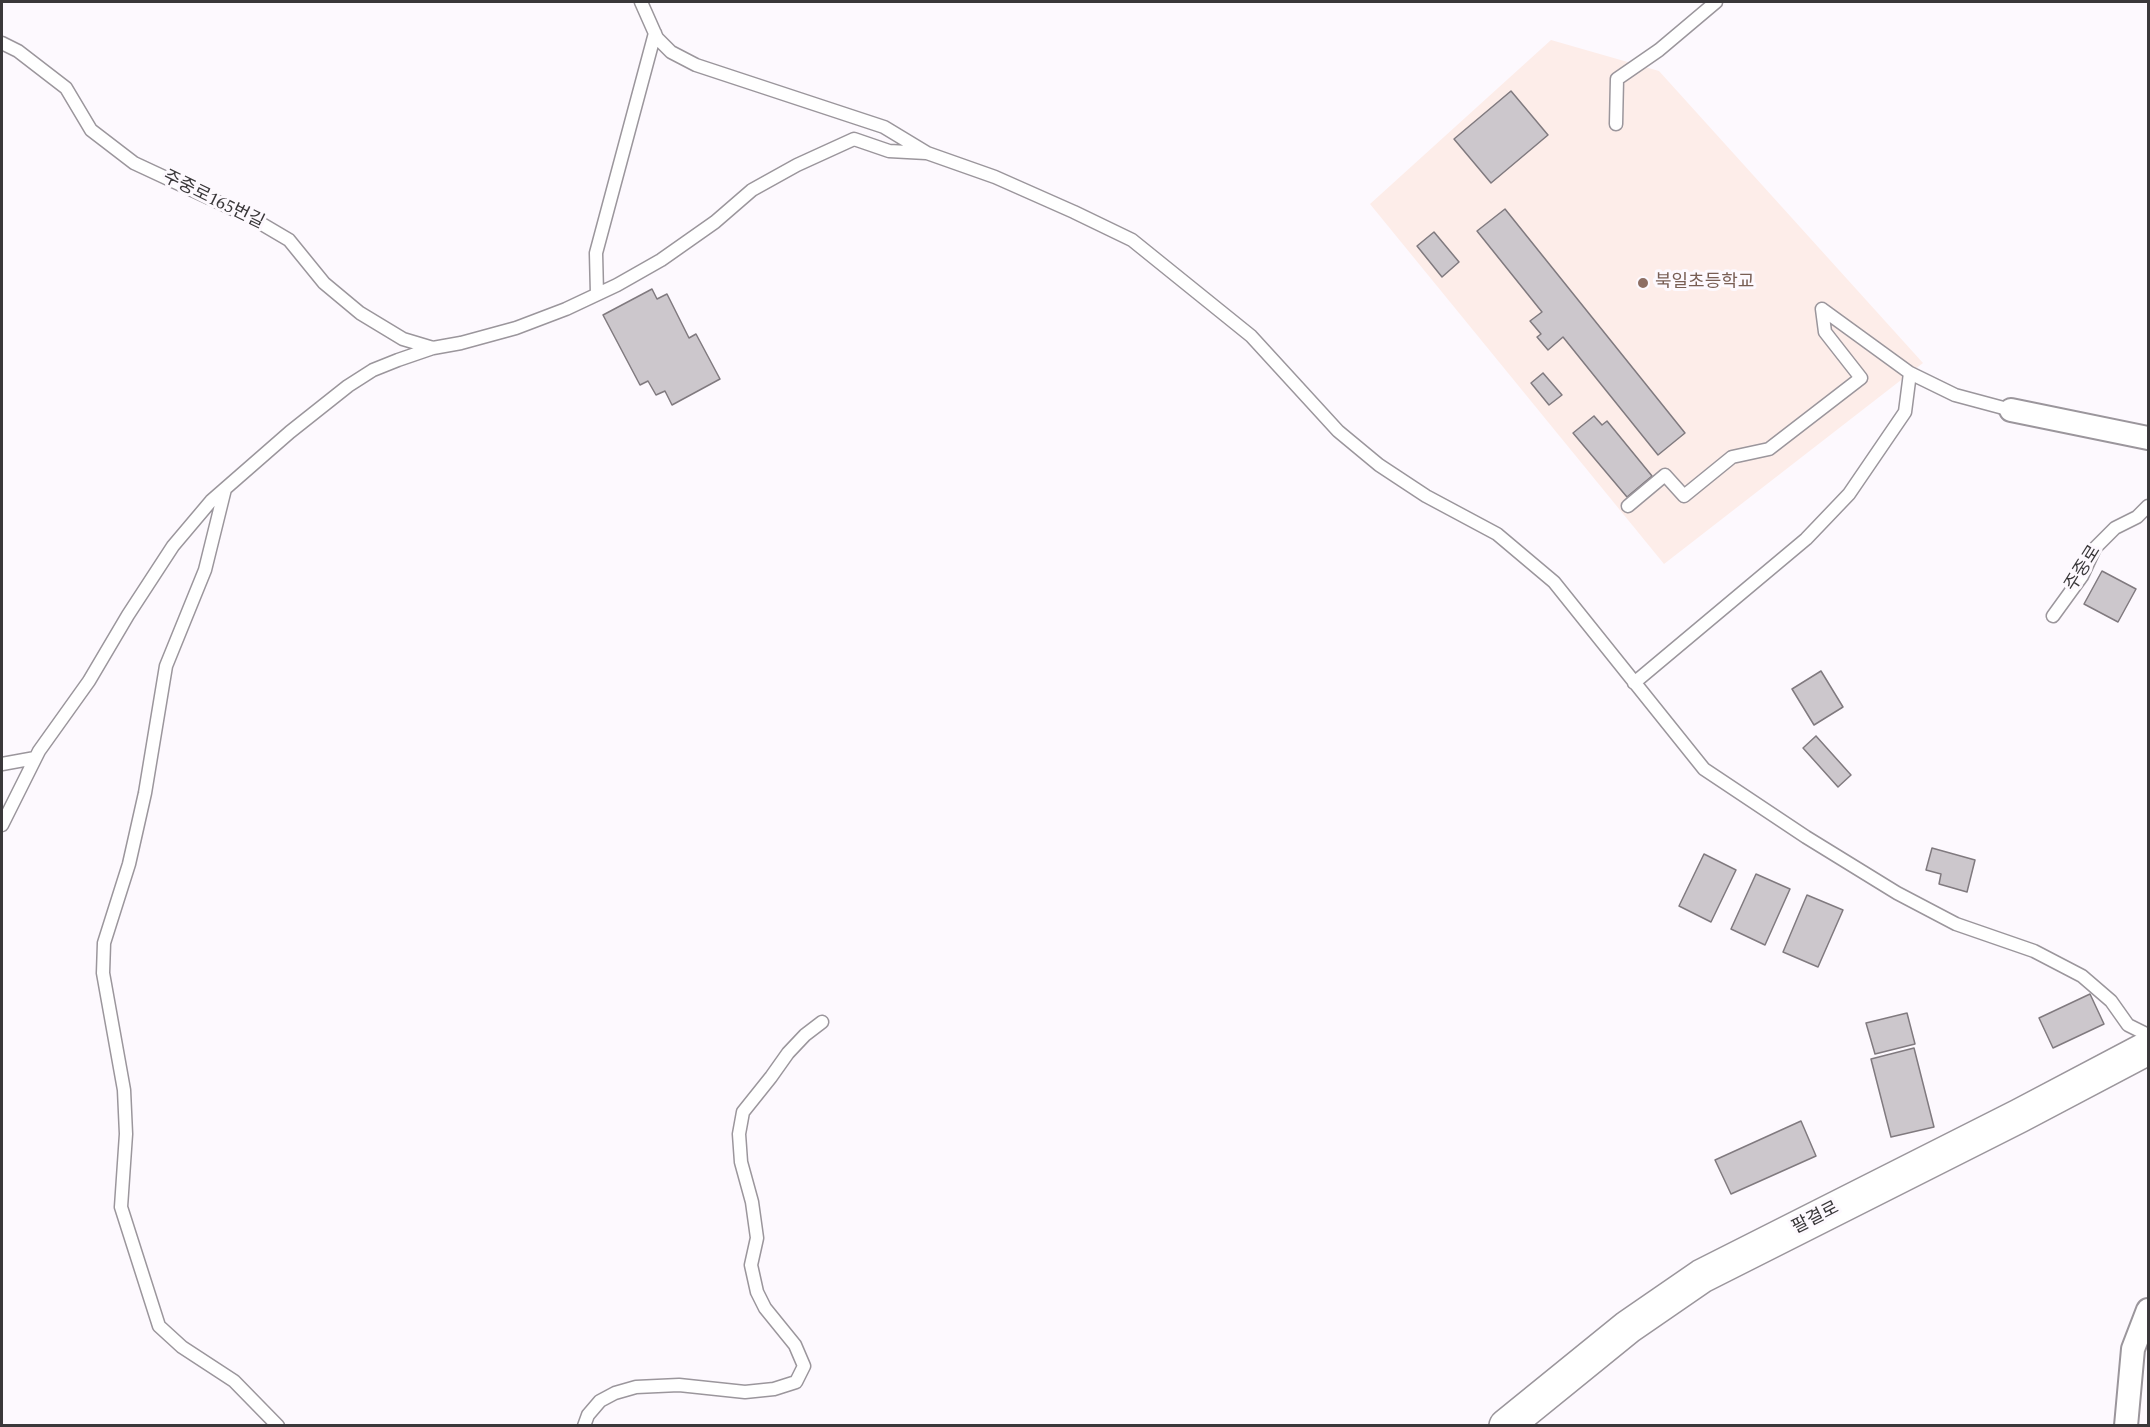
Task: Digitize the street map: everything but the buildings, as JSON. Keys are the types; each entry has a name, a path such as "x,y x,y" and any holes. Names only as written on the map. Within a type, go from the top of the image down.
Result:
{"street":[{"path":"2011,410 2148,438"},
{"name":"팔결로","path":"1506,1425 1628,1327 1702,1276 2019,1116 2148,1048"},
{"path":"2126,1425 2133,1349 2148,1310"}],"lane":[{"path":"641,2 657,38 671,52 696,65 884,127 927,153 995,177 1132,240 1251,336 1338,431 1379,465 1426,496 1497,534 1554,582 1704,769 1806,837 1897,893 1956,924 2034,951 2082,976 2111,1001 2128,1025 2148,1035"},
{"path":"1616,124 1617,79 1659,50 1716,2"},
{"path":"597,294 596,253 655,33"},
{"name":"주중로165번길","path":"2,43 18,51 66,88 91,130 134,163 250,217 289,240 324,283 360,313 403,339 433,348"},
{"path":"2,825 35,758 89,681 128,615 174,546 211,501 290,432 348,386 382,367 433,348 516,328 617,285 715,222 752,190 796,165 854,139 889,151 927,153"},
{"path":"1628,506 1665,475 1684,496 1732,457 1768,449 1860,378 1825,332 1822,309 1910,373 1955,395 2011,410"},
{"path":"1634,683 1806,539 1849,494 1905,411 1910,373"},
{"path":"226,488 204,570 166,666 141,813 129,864 104,943 103,973 124,1090 126,1134 121,1207 159,1326 182,1347 234,1382 278,1425"},
{"name":"주중로","path":"2053,616 2082,576 2095,548 2115,528 2137,517 2148,506"},
{"path":"2,764 35,758"},
{"path":"584,1425 588,1415 600,1401 615,1393 636,1387 679,1385 745,1392 774,1389 796,1382 804,1365 795,1345 765,1308 757,1292 751,1265 757,1238 752,1202 741,1162 739,1134 743,1112 788,1053 805,1035 822,1022"}],"shaded area":[{"name":"북일초등학교","path":"1551,40 1659,71 1923,363 1664,564 1370,204"}],"place":[{"name":"북일초등학교","path":"1643,283"}]}
